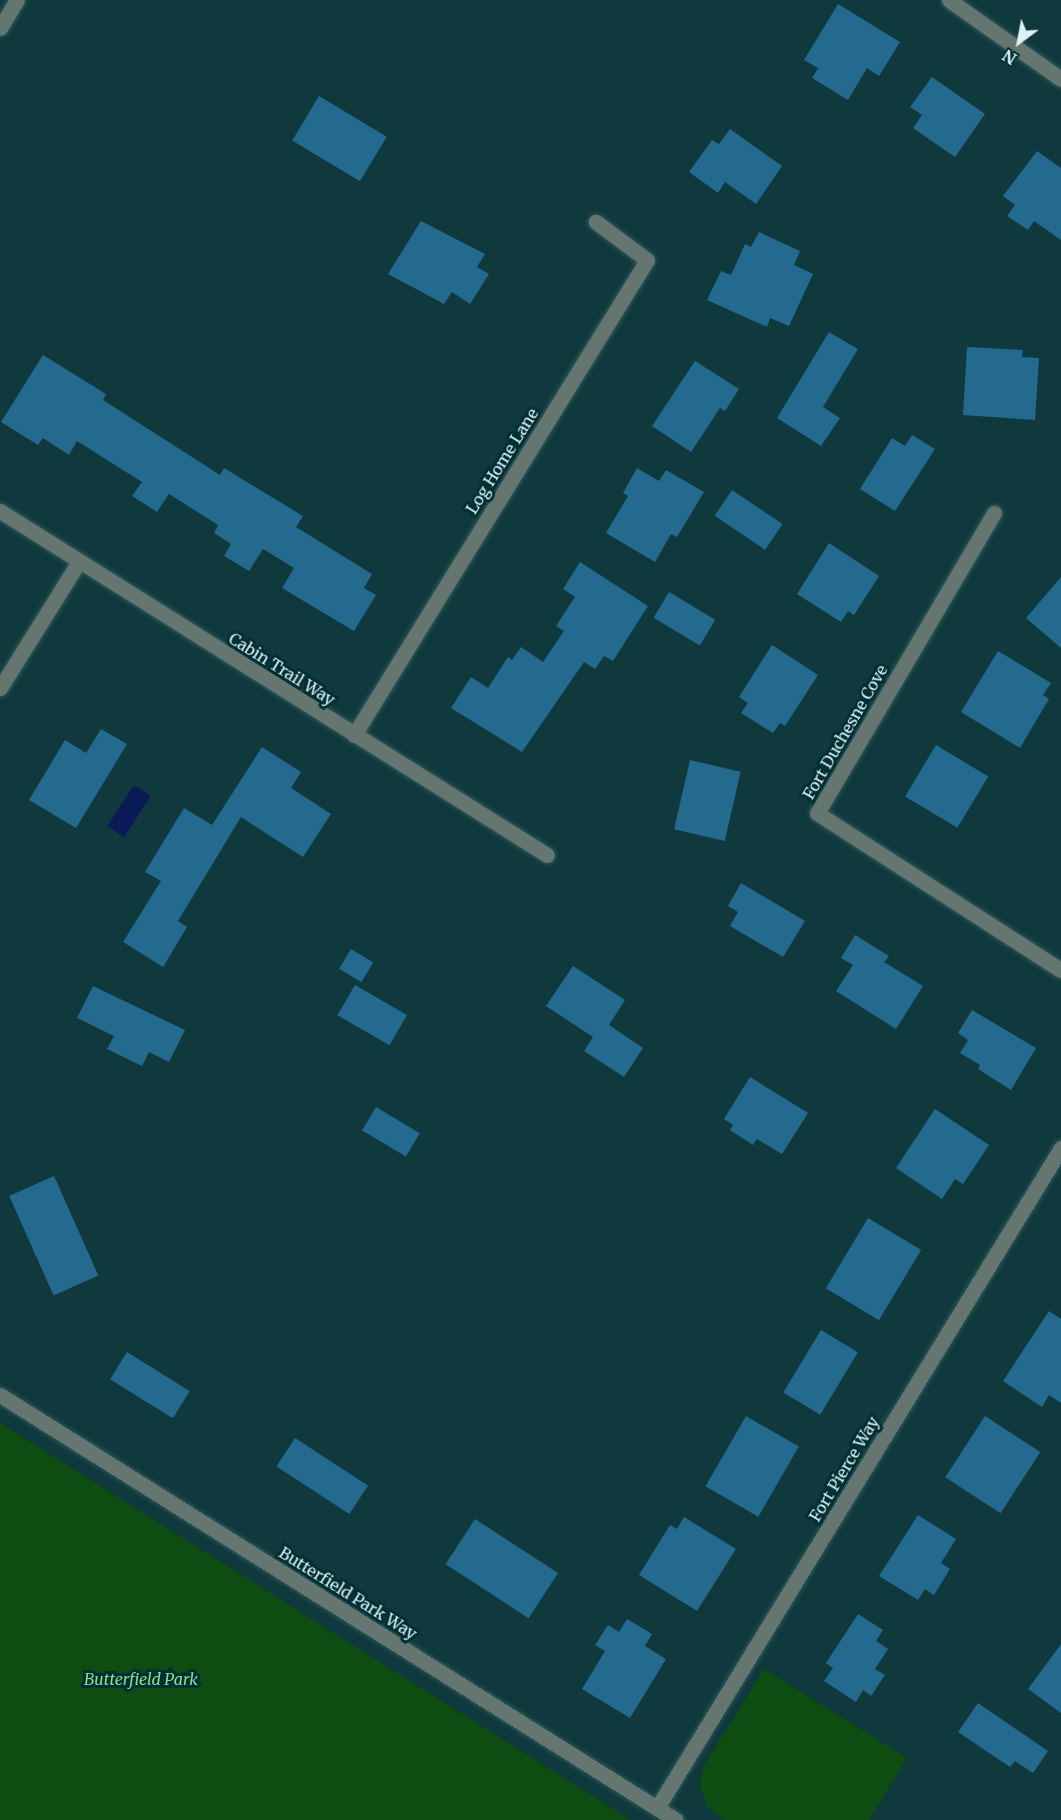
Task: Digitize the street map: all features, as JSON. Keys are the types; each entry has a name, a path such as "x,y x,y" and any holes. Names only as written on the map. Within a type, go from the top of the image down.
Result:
{"street":[{"path":"0,28 17,0"},
{"path":"950,0 1061,79"},
{"name":"Log Home Lane","path":"354,735 647,260 596,222"},
{"name":"Cabin Trail Way","path":"0,511 78,563 547,855"},
{"name":"Fort Duchesne Cove","path":"994,513 818,813 1061,970"},
{"path":"0,688 78,563"},
{"name":"Fort Pierce Way","path":"657,1808 1061,1148"},
{"name":"Butterfield Park Way","path":"0,1395 676,1820"}],"green space":[{"name":"Butterfield Park","path":"0,1423 534,1759 631,1820 0,1820"},
{"path":"764,1669 907,1758 869,1820 724,1820 707,1806 700,1786 703,1767"}],"shaded area":[{"path":"134,785 151,796 124,837 107,826"}],"building":[{"path":"838,4 900,42 879,76 867,68 848,100 812,78 818,68 804,60"},
{"path":"932,77 985,114 955,157 913,128 922,115 910,107"},
{"path":"319,96 387,137 360,181 292,141"},
{"path":"730,129 782,166 756,204 725,182 718,193 689,172 712,140 719,144"},
{"path":"1037,151 1061,168 1061,240 1034,221 1028,230 1007,216 1015,205 1003,196"},
{"path":"421,221 485,254 477,267 489,274 470,304 452,292 444,304 388,274"},
{"path":"759,232 800,251 794,265 813,274 789,326 770,318 767,327 707,300 721,271 731,275 745,244 751,247"},
{"path":"829,332 858,349 823,407 840,418 821,446 777,418"},
{"path":"967,347 1023,350 1022,357 1039,358 1035,420 963,415"},
{"path":"43,355 106,394 103,400 220,475 224,468 303,516 296,527 372,574 364,588 376,595 354,631 282,588 294,568 263,549 249,571 224,556 231,544 214,533 218,525 169,494 157,512 132,496 142,482 77,441 69,455 43,438 38,445 1,422"},
{"path":"695,361 739,389 725,411 720,408 691,452 652,426"},
{"path":"912,435 935,449 895,511 860,489 892,438 905,446"},
{"path":"637,468 659,481 666,470 704,492 677,537 671,534 655,562 606,533 628,496 623,493"},
{"path":"732,490 783,524 765,550 715,516"},
{"path":"829,543 879,576 854,615 848,611 841,622 797,594"},
{"path":"580,562 648,606 613,661 604,656 595,669 584,662 522,752 451,708 471,677 488,688 508,657 512,660 521,647 543,662 564,631 556,626 575,597 563,589"},
{"path":"1061,577 1061,648 1026,618"},
{"path":"669,592 715,620 700,646 654,618"},
{"path":"772,645 818,675 785,726 780,723 773,733 741,713 748,703 739,697"},
{"path":"998,651 1051,683 1043,695 1049,699 1020,748 961,712"},
{"path":"101,729 127,744 76,828 29,800 65,740 86,753"},
{"path":"936,745 988,776 957,828 905,796"},
{"path":"262,747 301,772 291,788 331,814 303,857 241,817 178,921 187,927 163,967 123,942 161,881 145,872 184,808 212,825"},
{"path":"690,760 741,772 725,841 674,829"},
{"path":"741,883 805,921 783,957 730,926 738,912 728,906"},
{"path":"855,935 889,956 884,962 923,986 896,1029 836,991 853,965 841,958"},
{"path":"351,949 373,962 361,982 339,969"},
{"path":"573,966 625,1000 609,1025 643,1048 624,1077 584,1051 593,1037 546,1006"},
{"path":"355,985 407,1015 389,1045 338,1015"},
{"path":"93,986 185,1030 169,1062 149,1052 142,1066 107,1049 114,1036 77,1018"},
{"path":"972,1010 1036,1048 1011,1090 978,1069 980,1065 960,1053 968,1040 958,1033"},
{"path":"750,1077 808,1113 782,1154 757,1139 753,1145 730,1130 733,1125 724,1119"},
{"path":"376,1107 420,1133 406,1156 362,1130"},
{"path":"935,1109 989,1145 963,1184 955,1179 942,1199 896,1168"},
{"path":"54,1176 98,1276 54,1296 9,1196"},
{"path":"868,1218 921,1250 879,1320 826,1288"},
{"path":"1049,1311 1061,1319 1061,1403 1049,1395 1042,1407 1003,1381"},
{"path":"821,1330 858,1352 820,1415 783,1393"},
{"path":"127,1352 190,1391 173,1418 110,1379"},
{"path":"746,1416 799,1446 758,1517 706,1486"},
{"path":"985,1416 1040,1452 1001,1513 945,1477"},
{"path":"295,1438 368,1485 349,1514 276,1467"},
{"path":"918,1515 956,1539 941,1563 950,1569 934,1595 925,1589 918,1600 879,1576"},
{"path":"684,1517 736,1549 697,1611 639,1575 670,1525 677,1529"},
{"path":"475,1519 558,1573 529,1618 446,1564"},
{"path":"858,1614 883,1630 876,1641 888,1649 875,1669 885,1675 871,1696 863,1690 856,1702 824,1681 833,1668 826,1663"},
{"path":"627,1619 652,1634 645,1646 666,1659 630,1718 582,1689 605,1651 595,1645 608,1625 619,1632"},
{"path":"1061,1644 1061,1713 1028,1689"},
{"path":"978,1703 1048,1751 1033,1773 1015,1761 1010,1767 958,1732"}]}
